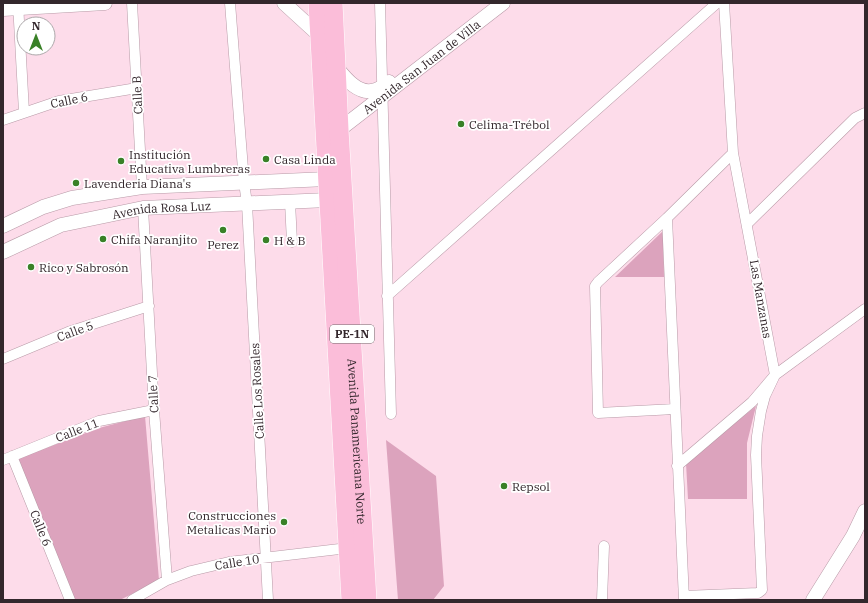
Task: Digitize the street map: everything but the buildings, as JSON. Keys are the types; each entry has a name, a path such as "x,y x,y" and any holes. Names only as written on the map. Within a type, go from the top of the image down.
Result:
{"highway":[{"name":"PE-1N","path":"318,3 328,200"},
{"name":"PE-1N","path":"333,3 336,67"},
{"name":"Avenida Panamericana Norte","path":"336,67 367,600"},
{"name":"Avenida Panamericana Norte","path":"328,200 351,600"}],"street":[{"path":"3,9 18,6 104,3"},
{"name":"Calle B","path":"132,3 142,187"},
{"name":"Calle Los Rosales","path":"230,3 244,182 248,204 268,600"},
{"path":"284,3 320,35"},
{"path":"380,3 391,414"},
{"name":"Avenida San Juan de Villa","path":"339,130 383,91 490,3"},
{"name":"Avenida San Juan de Villa","path":"336,67 349,82 364,90 369,92 376,90 383,91 503,3"},
{"path":"387,296 717,3"},
{"name":"Las Manzanas","path":"724,3 733,153 775,375"},
{"path":"18,6 24,112"},
{"name":"Calle 6","path":"3,120 59,101 137,88"},
{"path":"747,224 855,118 865,113"},
{"path":"675,409 598,413 595,286 733,153"},
{"name":"Avenida Rosa Luz","path":"3,226 43,207 72,198 142,187 327,179"},
{"name":"Avenida Rosa Luz","path":"3,252 61,225 143,208 328,200"},
{"path":"290,202 292,242"},
{"name":"Calle 7","path":"143,208 154,410 167,580"},
{"path":"667,218 684,598 758,593 762,590 757,436 765,396 775,375"},
{"name":"Calle 5","path":"3,359 68,332 148,306"},
{"path":"678,466 752,402 775,375 865,309"},
{"name":"Calle 11","path":"7,458 99,421 154,410"},
{"name":"Calle 6","path":"7,458 70,600"},
{"path":"813,600 845,550 865,510"},
{"path":"602,600 604,546"},
{"name":"Calle 10","path":"132,600 167,580 191,571 229,562 348,548"}],"shaded area":[{"path":"663,231 664,277 615,277"},
{"path":"756,406 747,443 747,499 688,499 686,463"},
{"path":"145,416 159,580 120,600 74,600 17,459 99,428"},
{"path":"386,440 436,476 444,586 433,600 398,600"}],"place":[{"name":"Celima-Trébol","path":"461,124"},
{"name":"Casa Linda","path":"266,159"},
{"name":"Institución Educativa Lumbreras","path":"121,161"},
{"name":"Lavenderia Diana's","path":"76,183"},
{"name":"Perez","path":"223,230"},
{"name":"Chifa Naranjito","path":"103,239"},
{"name":"H & B","path":"266,240"},
{"name":"Rico y Sabrosón","path":"31,267"},
{"name":"Repsol","path":"504,486"},
{"name":"Construcciones Metalicas Mario","path":"284,522"}]}
